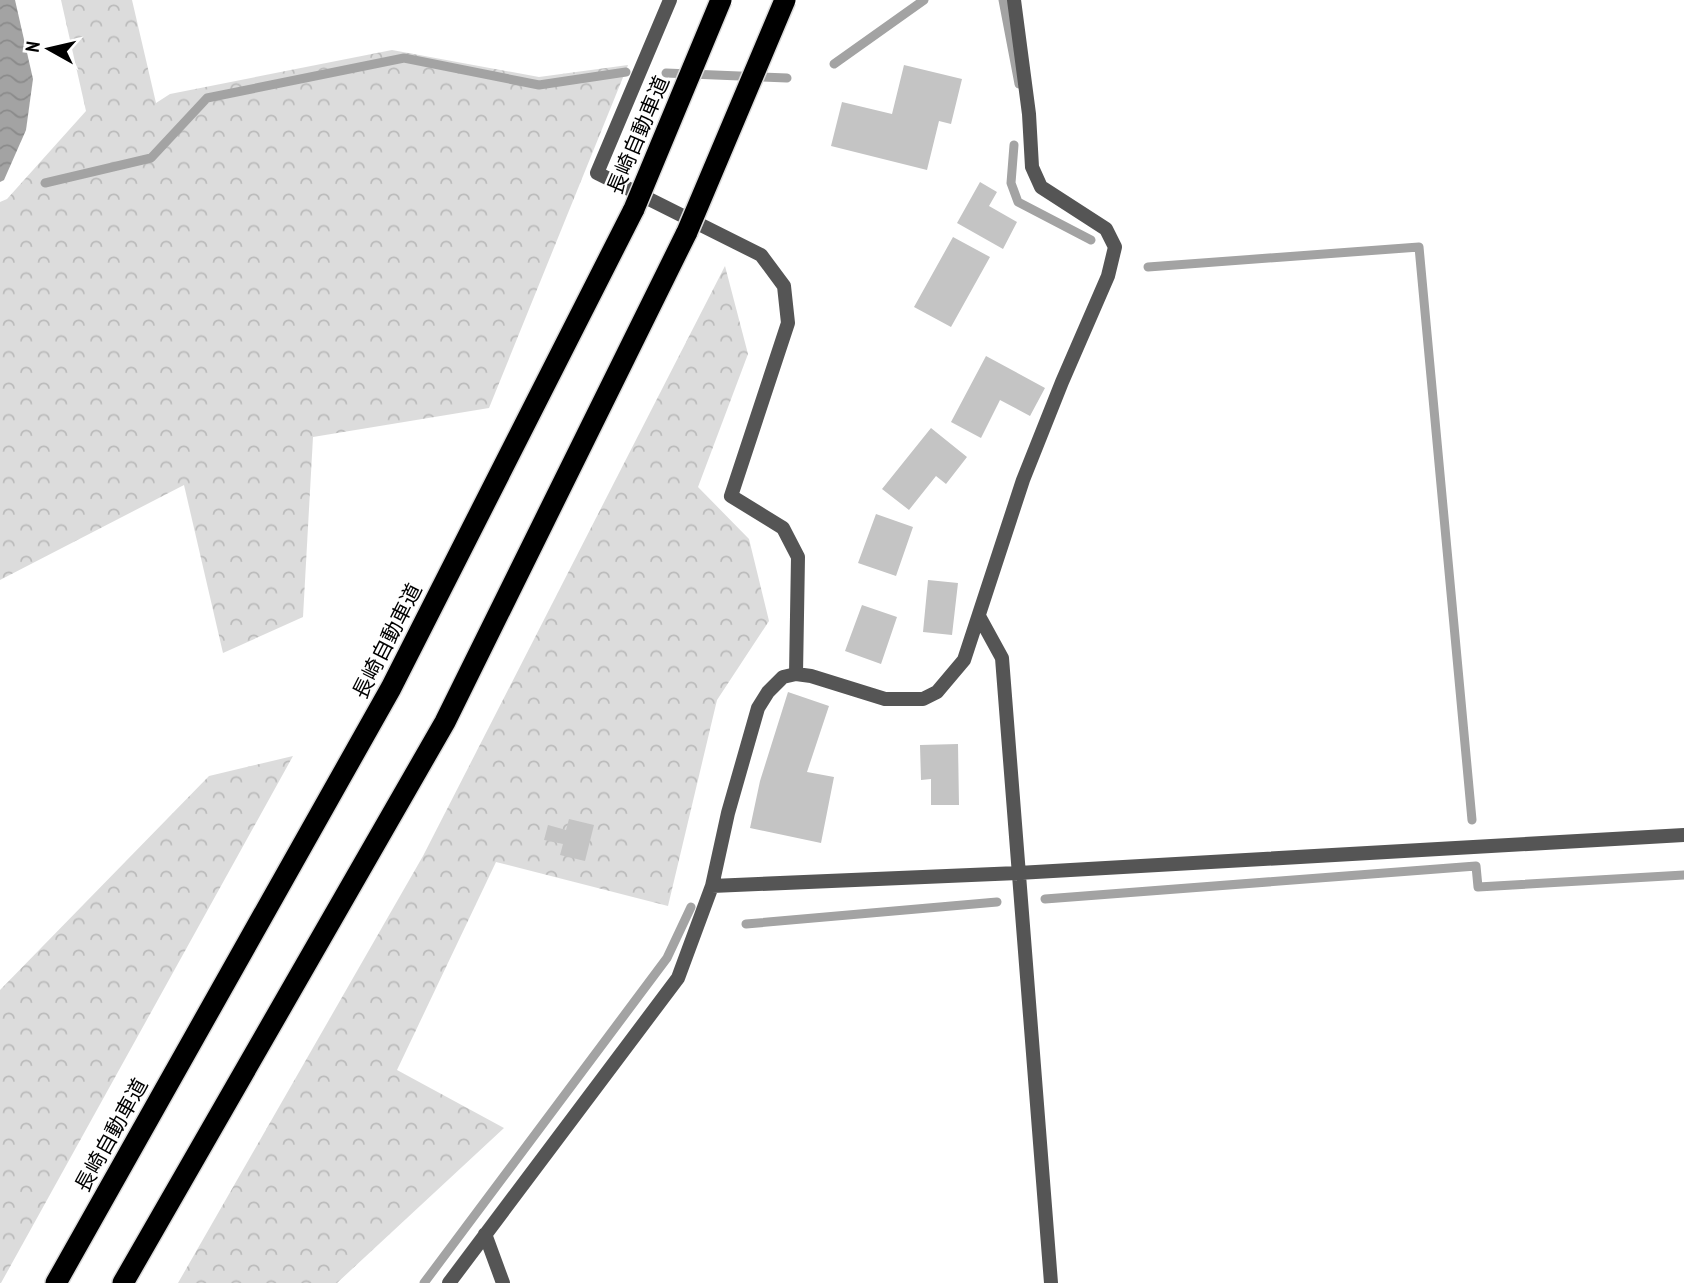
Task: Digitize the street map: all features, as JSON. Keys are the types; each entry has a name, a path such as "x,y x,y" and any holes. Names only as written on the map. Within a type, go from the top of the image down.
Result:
{"highway":[{"name":"長崎自動車道","path":"56,1283 391,688 634,209 721,0"},
{"path":"123,1283 445,722 687,232 785,0"}],"street":[{"path":"670,0 597,173 761,255 784,286 788,323 732,496 783,528 798,557 796,674"},
{"path":"449,1283 678,978 712,887 728,813 758,708 768,692 783,677 796,674 885,699 923,699 937,692 964,660 1023,480 1108,276 1115,247 1106,229 1041,187 1032,167 1029,114 1014,0"},
{"path":"979,616 1002,658 1051,1283"},
{"path":"712,887 1018,873 1684,835"},
{"path":"485,1234 503,1283"}],"green space":[{"path":"61,0 132,0 156,103 170,94 392,50 539,77 628,65 489,408 313,437 303,617 223,653 184,485 0,580 0,202 7,199 86,111"},
{"path":"725,266 748,354 698,487 749,539 769,621 717,700 668,906 496,862 397,1070 504,1128 337,1283 178,1283 423,856"},
{"path":"293,756 0,1283 0,990 209,776"}],"water":[{"path":"0,0 15,0 33,79 26,130 4,180 0,182"}],"building":[{"path":"904,65 962,79 951,124 939,121 927,170 831,146 842,102 892,114"},
{"path":"980,182 997,192 989,206 1017,222 1003,249 957,223"},
{"path":"953,237 990,257 951,327 914,307"},
{"path":"986,356 1045,388 1030,416 1000,400 981,438 951,422"},
{"path":"931,428 967,457 946,484 936,476 909,510 882,489"},
{"path":"876,514 913,527 896,576 858,563"},
{"path":"928,580 958,583 952,635 923,632"},
{"path":"862,605 897,617 881,664 845,651"},
{"path":"788,692 829,706 807,772 834,777 821,843 750,828 760,781"},
{"path":"958,744 959,805 931,805 931,779 921,780 920,745"},
{"path":"569,819 594,825 585,861 560,855 563,844 544,840 548,825 566,830"}],"waterway":[{"path":"834,64 924,0"},
{"path":"1003,0 1019,84"},
{"path":"45,183 151,158 207,98 404,58 539,85 626,72"},
{"path":"666,73 787,78"},
{"path":"1014,145 1011,183 1018,202 1091,240"},
{"path":"1148,267 1419,247 1472,820"},
{"path":"1045,899 1476,866 1478,887 1684,875"},
{"path":"746,924 997,902"},
{"path":"424,1283 667,958 691,907"}]}
